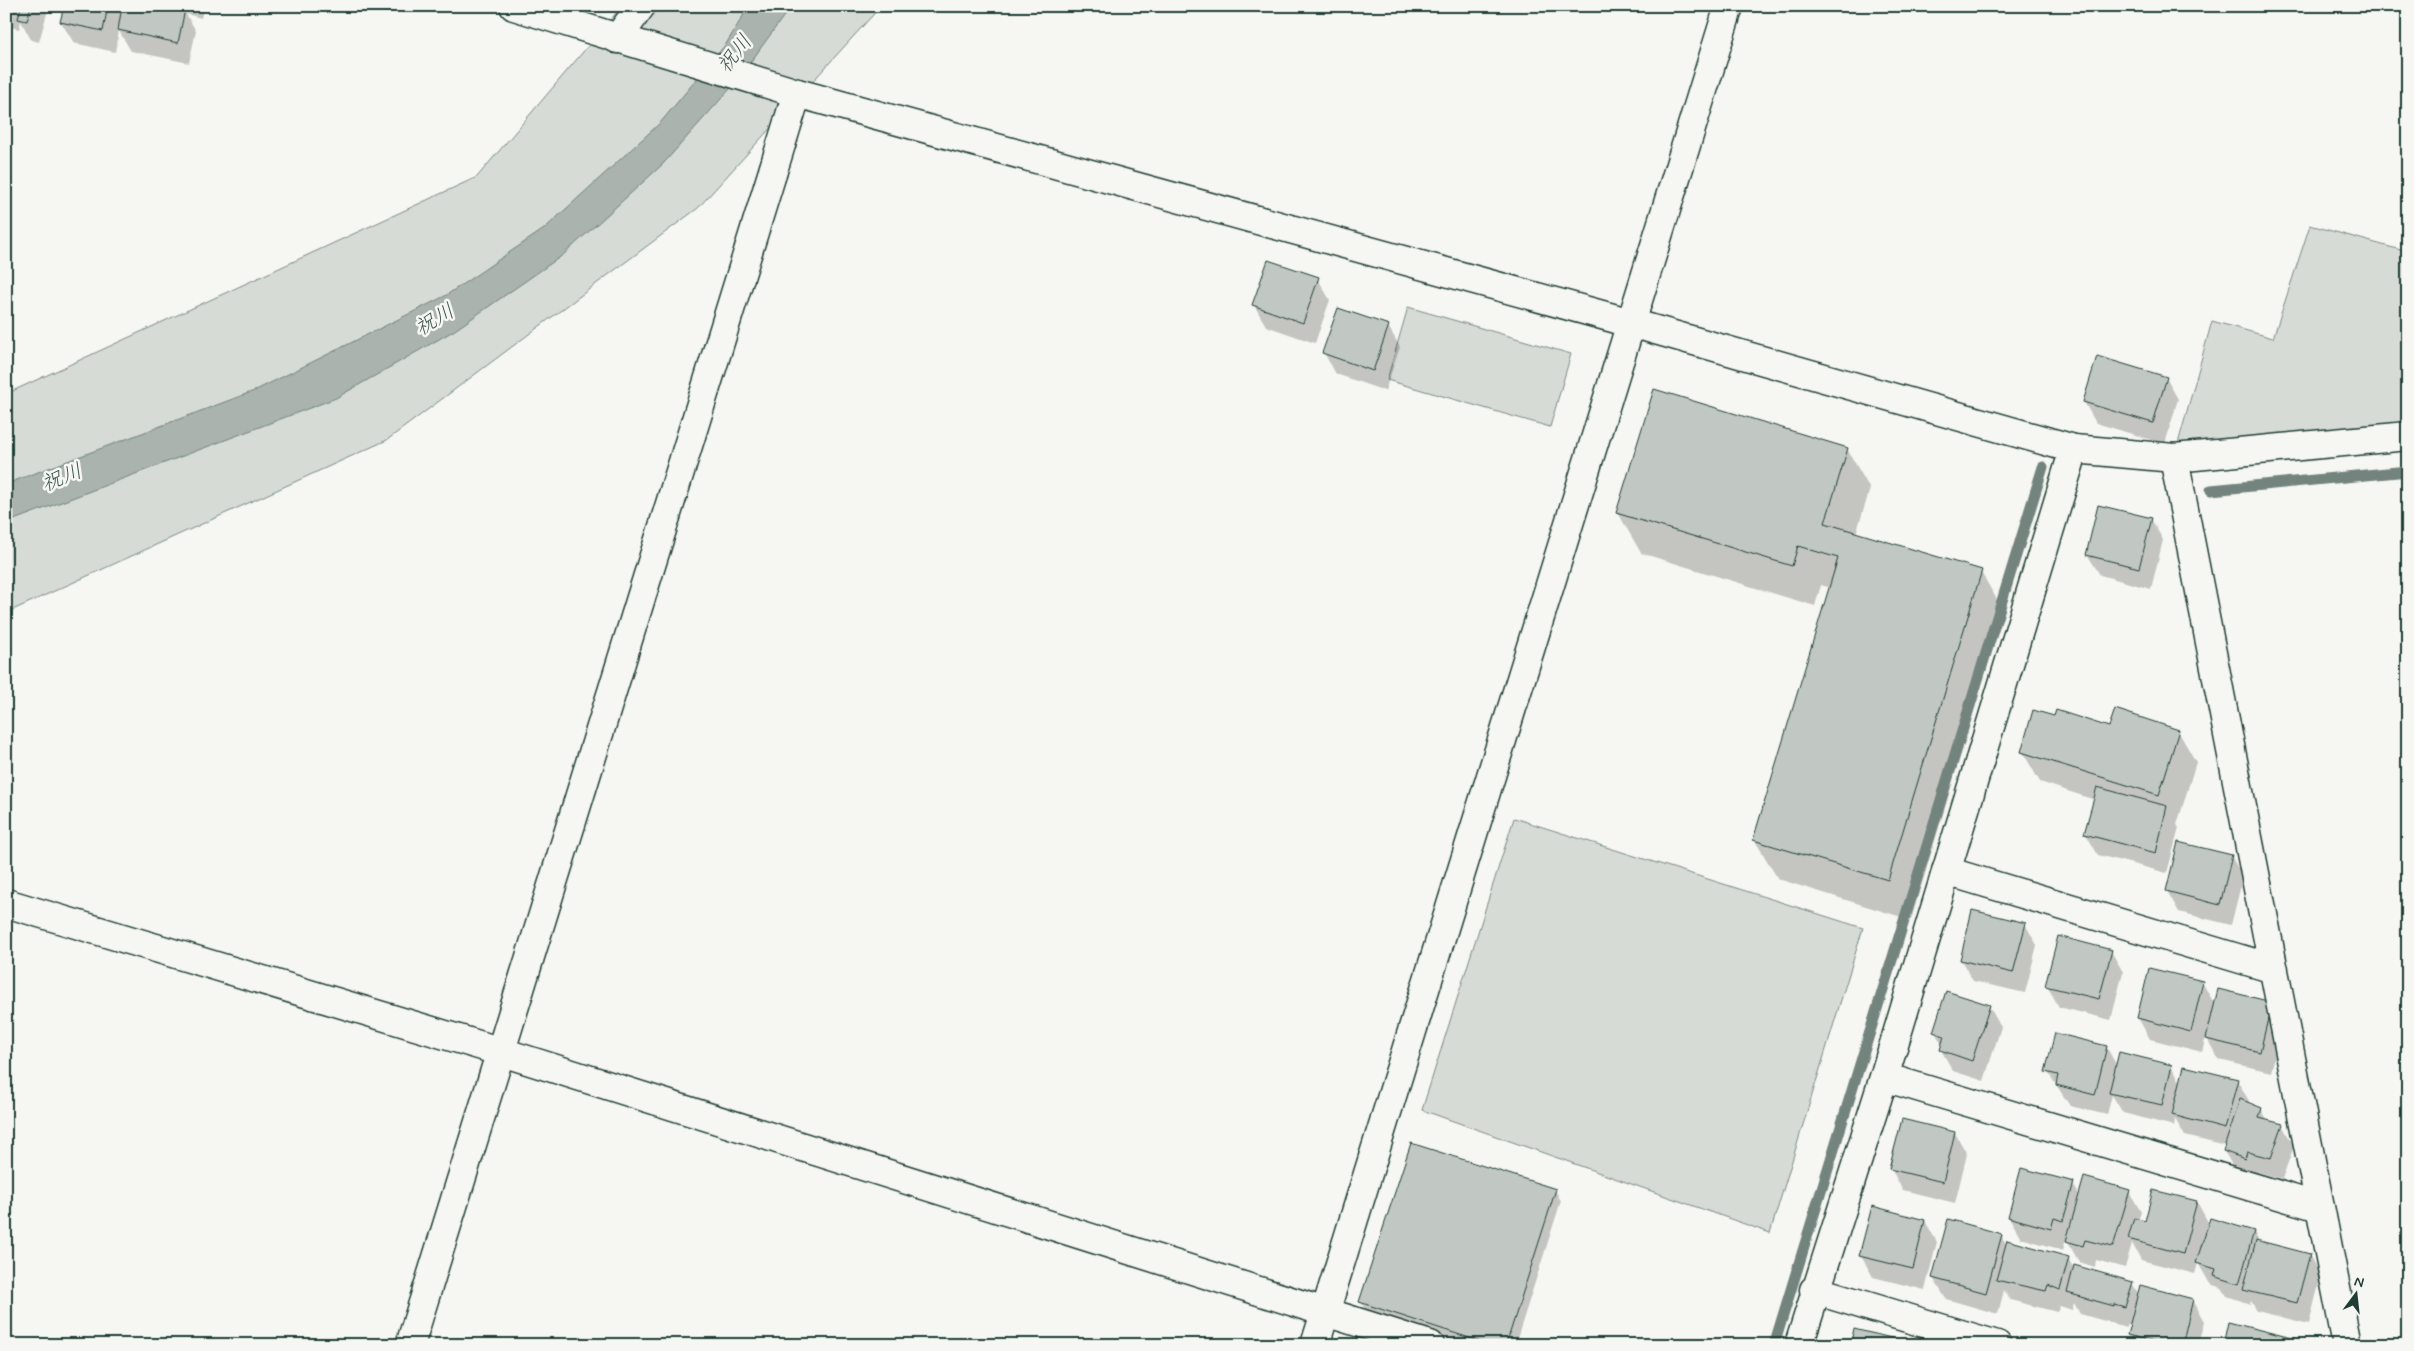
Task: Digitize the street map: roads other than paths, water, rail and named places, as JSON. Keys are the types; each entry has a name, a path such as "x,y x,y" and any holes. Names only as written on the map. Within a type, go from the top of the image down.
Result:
{"street":[{"path":"514,6 797,93 1630,323 2074,449 2174,458 2408,436"},
{"path":"617,39 641,6"},
{"path":"1315,1345 1729,6"},
{"path":"410,1345 797,93"},
{"path":"1799,1345 1814,1290 1884,1077 2074,449"},
{"path":"2174,458 2347,1345"},
{"path":"1946,871 2274,969"},
{"path":"6,902 502,1052 1430,1345"},
{"path":"1884,1077 2320,1206"},
{"path":"1814,1290 1997,1345"}],"water":[{"name":"祝川","path":"749,6 791,6 737,81 663,164 563,255 455,330 336,398 6,523 6,484 254,391 445,296 544,229 660,123 726,44"}],"waterway":[{"path":"1774,1345 2043,467"},
{"path":"2211,490 2408,471"}]}
